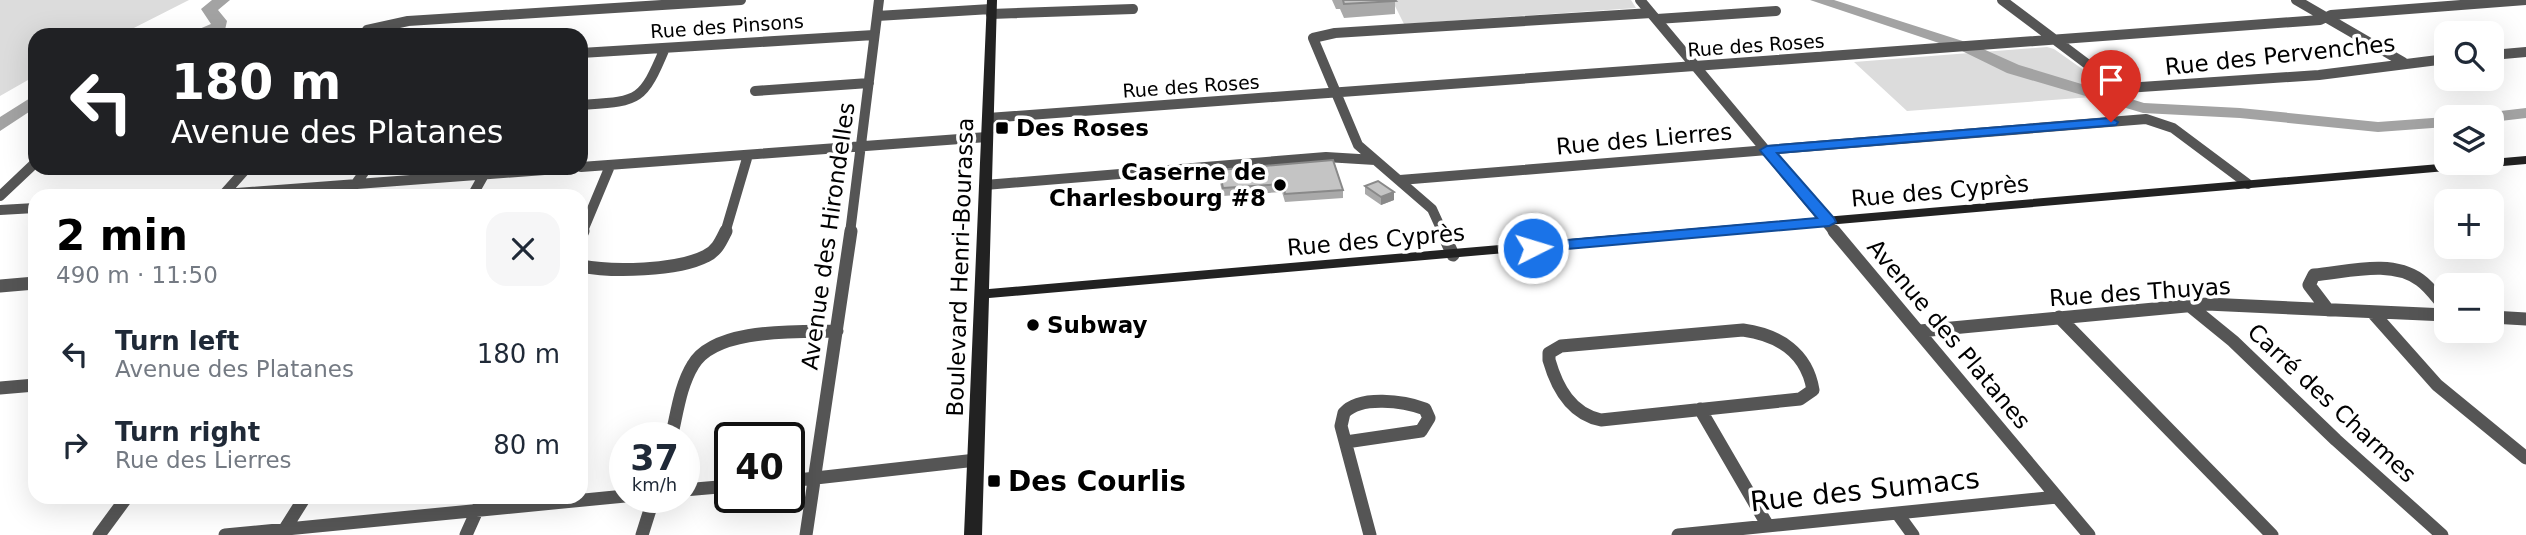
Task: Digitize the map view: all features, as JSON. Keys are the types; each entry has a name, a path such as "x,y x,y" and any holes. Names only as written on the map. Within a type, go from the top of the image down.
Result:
{"street":[{"path":"376,28 408,21 741,0"},
{"name":"Avenue des Hirondelles","path":"806,535 863,146 879,0"},
{"name":"Avenue des Platanes","path":"1640,0 2089,535"},
{"path":"2002,0 2054,40"},
{"path":"2296,0 2403,62"},
{"name":"Rue des Roses","path":"988,118 1697,68 2320,20 2326,17 2526,0"},
{"path":"877,16 991,8 1133,9"},
{"name":"Boulevard Henri-Bourassa","path":"973,535 991,8"},
{"path":"1453,255 1432,209 1357,145 1312,42 1317,35 1776,10"},
{"name":"Rue des Pinsons","path":"588,53 874,35"},
{"name":"Rue des Pervenches","path":"2054,40 2118,86 2136,89 2319,75 2434,60"},
{"path":"588,104 630,101 644,95 665,48"},
{"path":"2504,54 2526,52"},
{"path":"755,91 869,83"},
{"name":"Rue des Lierres","path":"1400,180 2156,120 2173,128 2248,184"},
{"path":"588,167 987,137"},
{"path":"588,267 691,262 710,255 721,241 748,155"},
{"path":"985,185 1326,158 1375,160"},
{"name":"Rue des Cyprès","path":"982,294 2526,160"},
{"path":"588,218 610,166"},
{"path":"0,196 28,170"},
{"path":"228,189 241,175"},
{"path":"352,189 362,175"},
{"path":"296,189 462,175"},
{"path":"0,210 28,208"},
{"path":"2328,310 2309,285 2314,275 2385,268 2415,275 2434,296"},
{"path":"0,286 28,284"},
{"name":"Rue des Thuyas","path":"1920,331 2190,306 2434,315"},
{"name":"Carré des Charmes","path":"2190,306 2233,341 2336,440 2442,535"},
{"path":"2372,313 2437,385 2526,458"},
{"path":"2059,317 2272,535"},
{"path":"2504,318 2526,319"},
{"path":"676,422 693,363 706,348 731,339 837,331"},
{"path":"1757,331 1769,333 1789,345 1812,383 1813,390 1800,399 1700,409 1601,420 1590,418 1568,404 1548,361 1549,353 1553,349 1572,345 1757,331"},
{"path":"0,388 28,386"},
{"path":"1346,442 1410,435 1421,431 1429,418 1425,409 1403,402 1348,408 1341,426 1370,535"},
{"path":"1700,409 1768,526"},
{"path":"805,479 976,460"},
{"path":"588,498 609,497"},
{"name":"Rue des Sumacs","path":"1678,535 2057,497"},
{"path":"99,535 122,504"},
{"path":"284,532 301,504"},
{"path":"225,535 284,532 479,504"},
{"path":"466,535 479,504"},
{"path":"642,535 649,513"},
{"path":"1897,513 1913,535"}],"shaded area":[{"path":"0,0 189,0 134,28 28,28 28,80 0,96"},
{"path":"1392,0 1631,0 1636,8 1404,24"},
{"path":"2047,47 2054,49 2119,95 1907,111 1854,62"}],"building":[{"path":"1343,0 1395,0 1396,1 1344,4"},
{"name":"Caserne de Charlesbourg #8","path":"1333,160 1343,190 1285,194 1283,184 1223,188 1219,170"},
{"path":"1378,181 1394,192 1381,197 1365,186"}],"waterway":[{"path":"216,28 219,27 219,21 209,9 222,0"},
{"path":"1818,0 1966,47 2013,69 2143,108 2240,113 2378,127 2434,123"},
{"path":"0,126 28,105"},
{"path":"2504,116 2526,113"}],"place":[{"name":"Des Roses","path":"1002,128"},
{"name":"Caserne de Charlesbourg #8","path":"1280,185"},
{"name":"Subway","path":"1033,325"},
{"name":"Des Courlis","path":"994,481"}],"route":[{"path":"1533,248 1829,222 1767,150 2111,122"}]}
